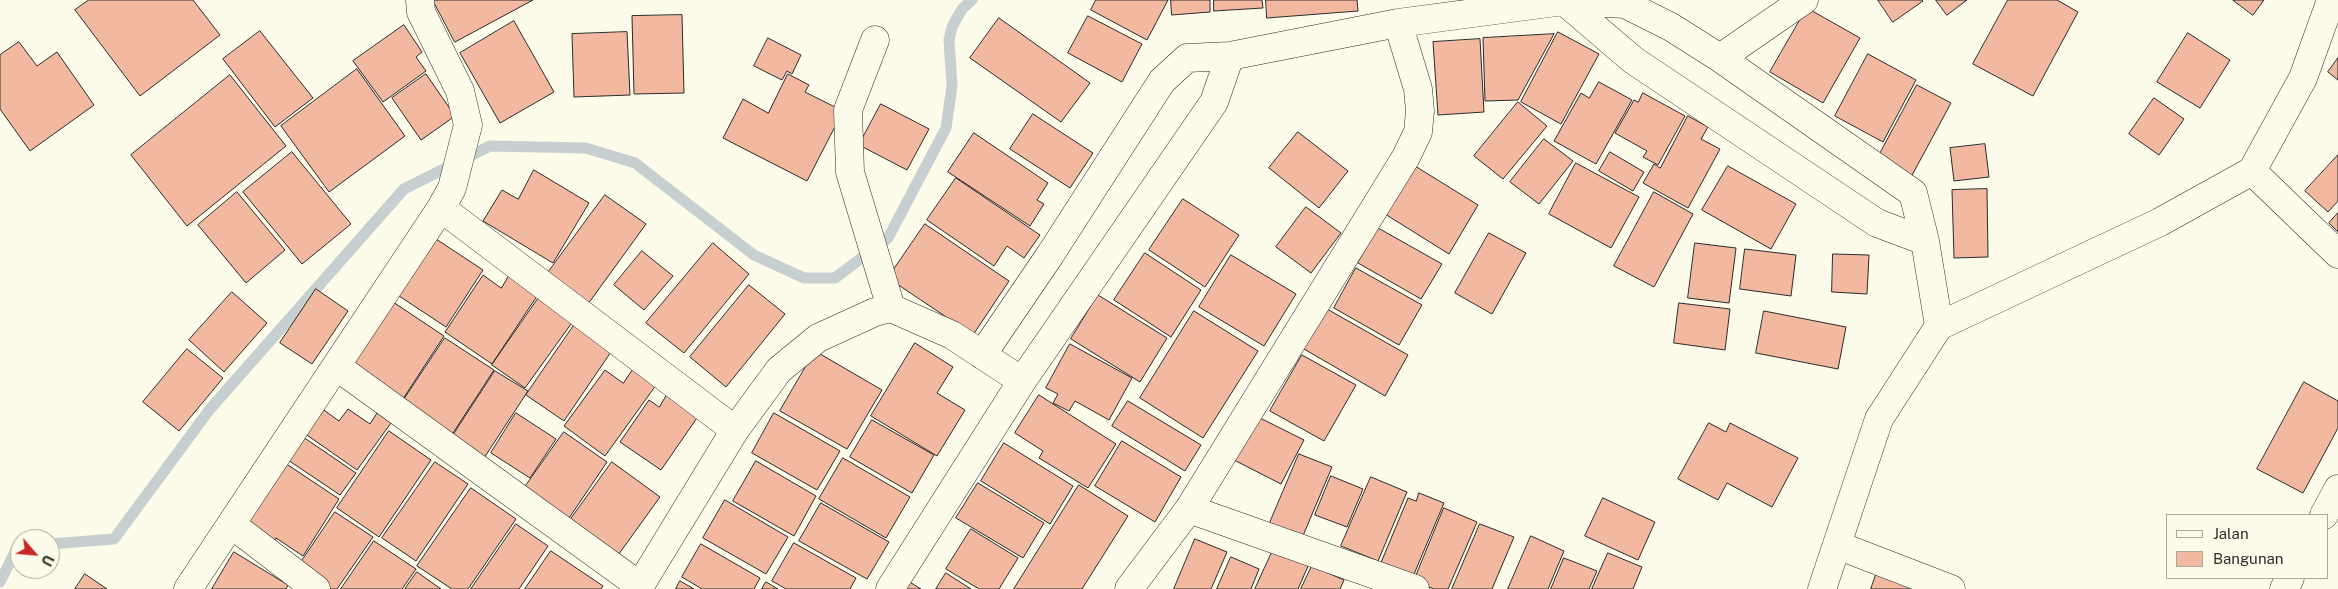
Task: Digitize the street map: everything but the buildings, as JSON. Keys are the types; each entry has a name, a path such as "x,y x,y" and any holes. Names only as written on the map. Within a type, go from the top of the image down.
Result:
{"street":[{"path":"188,589 446,198 468,125 460,92 421,12 420,0"},
{"path":"1720,58 1804,0"},
{"path":"1822,589 1879,419 1939,326 2160,222 2252,171 2303,78 2331,0"},
{"path":"1564,1 1633,60 1869,218 1877,223 1925,241"},
{"path":"982,355 1050,256 1162,81 1186,58 1230,56 1398,23 1564,1 1625,4 1671,27 1720,58 1913,193 1925,241 1939,326"},
{"path":"1129,589 1189,509 1406,157 1418,132 1418,89 1398,23"},
{"path":"875,40 848,110 850,172 891,308"},
{"path":"890,589 1022,380 1214,102 1230,56"},
{"path":"2252,171 2338,254"},
{"path":"446,198 735,430"},
{"path":"336,366 639,588 735,430 779,370 818,338 875,312 891,308 952,335 1022,380"},
{"path":"2325,514 2338,490"},
{"path":"1189,509 1415,589"},
{"path":"231,524 316,589"},
{"path":"1837,545 1951,589"}],"waterway":[{"path":"60,543 114,539 210,409 404,189 490,146 586,148 635,163 754,255 804,278 835,278 888,238 946,128 952,86 949,40 952,27 962,9 972,0"},
{"path":"0,582 10,562"}]}
